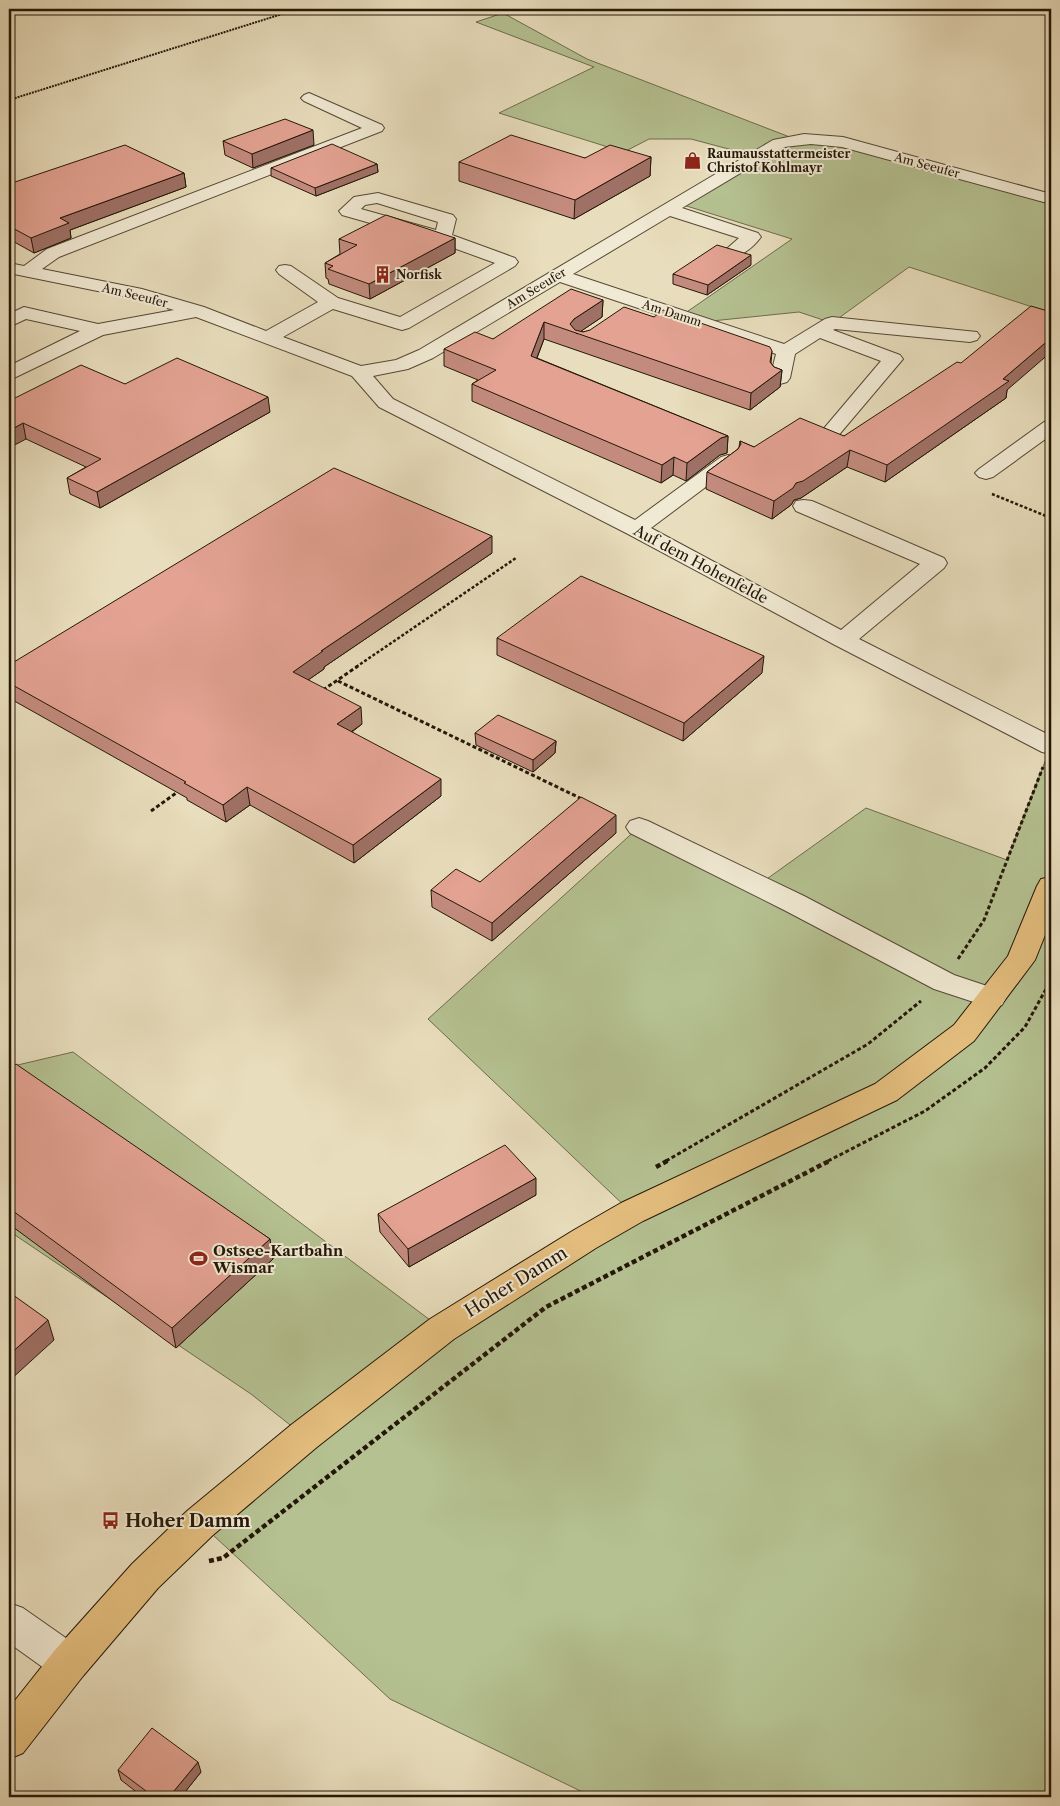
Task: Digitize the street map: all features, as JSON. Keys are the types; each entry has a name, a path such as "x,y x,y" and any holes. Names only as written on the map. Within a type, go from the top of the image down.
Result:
{"main road":[{"name":"Hoher Damm","path":"9,1739 69,1663 145,1576 200,1523 304,1436 442,1329 584,1239 632,1212 886,1092 964,1034 1021,960 1051,886"}],"street":[{"path":"9,254 34,267 53,253 376,128 309,98"},
{"name":"Am Seeufer","path":"9,268 34,267 198,311 360,372 401,365 426,354 779,142 816,138 843,142 1051,199"},
{"path":"196,183 213,191"},
{"path":"285,270 331,302 402,324 509,262 443,238 348,211 360,201 378,198 447,219 443,238"},
{"path":"667,209 752,237 731,253"},
{"name":"Am Damm","path":"558,275 786,351"},
{"path":"269,337 331,302"},
{"path":"623,313 640,302"},
{"path":"9,373 98,330 198,311"},
{"path":"9,321 24,313 98,330"},
{"path":"780,378 786,351 832,323 970,336"},
{"path":"818,331 893,359 825,439"},
{"name":"Auf dem Hohenfelde","path":"360,372 386,403 636,529 843,640 1051,746"},
{"path":"986,473 1051,426"},
{"path":"636,529 728,461"},
{"path":"804,506 936,563 843,640"},
{"path":"639,827 794,903 944,982 992,998"},
{"path":"9,1621 69,1663"}],"path":[{"path":"9,100 298,9"},
{"path":"986,473 988,492 1051,518"},
{"path":"321,692 516,558"},
{"path":"337,680 585,801"},
{"path":"150,811 183,788"},
{"path":"204,1563 223,1558 546,1307 926,1111 985,1068 1025,1027 1051,980"}],"green space":[{"path":"503,13 587,59 795,139 843,142 1051,199 1051,313 909,267 832,323 799,312 702,322 681,316 792,239 677,203 755,156 691,139 649,139 624,152 499,113 594,67 476,22"},
{"path":"1051,746 1051,1797 593,1797 390,1699 200,1523 304,1436 251,1394 9,1231 9,1067 73,1052 442,1329 631,1212 428,1019 639,827 757,886 866,808 1007,860"}],"building":[{"path":"285,119 313,130 252,154 223,141"},
{"path":"511,135 585,158 610,145 651,157 575,200 459,162"},
{"path":"332,144 377,164 315,188 271,168"},
{"path":"125,145 184,173 60,218 69,223 31,238 9,226 9,184"},
{"path":"386,215 455,238 369,284 328,269 333,266 325,263 357,245 339,239"},
{"path":"717,245 751,255 708,285 673,274"},
{"path":"571,289 603,300 574,319 570,324 575,330 583,332 590,330 624,307 654,317 663,310 770,347 772,351 770,362 774,367 782,370 751,393 544,322 531,356 728,436 721,438 687,463 674,457 662,465 472,384 496,370 444,349 475,332 493,339"},
{"path":"1031,306 1051,312 1051,338 1003,379 1009,381 887,465 850,450 803,481 796,483 793,488 774,501 707,472 738,449 741,444 740,441 754,447 800,418 844,436 957,362 961,363"},
{"path":"177,358 268,397 97,492 67,478 101,459 23,423 9,431 9,401 81,365 125,384"},
{"path":"334,468 492,536 321,651 323,651 293,672 361,707 337,724 441,779 353,845 247,787 223,805 184,783 186,782 9,683 9,665"},
{"path":"581,576 764,656 684,723 497,638"},
{"path":"498,715 556,741 533,760 475,733"},
{"path":"581,797 616,815 492,923 431,890 456,869 480,882"},
{"path":"16,1064 270,1239 172,1328 9,1208 9,1069"},
{"path":"505,1145 536,1178 408,1249 378,1214"},
{"path":"9,1292 48,1320 9,1355"},
{"path":"152,1728 198,1762 169,1797 154,1797 118,1770"}],"place":[{"name":"Raumausstattermeister Christof Kohlmayr","path":"693,160"},
{"name":"Norfisk","path":"382,274"},
{"name":"Ostsee-Kartbahn Wismar","path":"199,1259"},
{"name":"Hoher Damm","path":"111,1521"}]}
